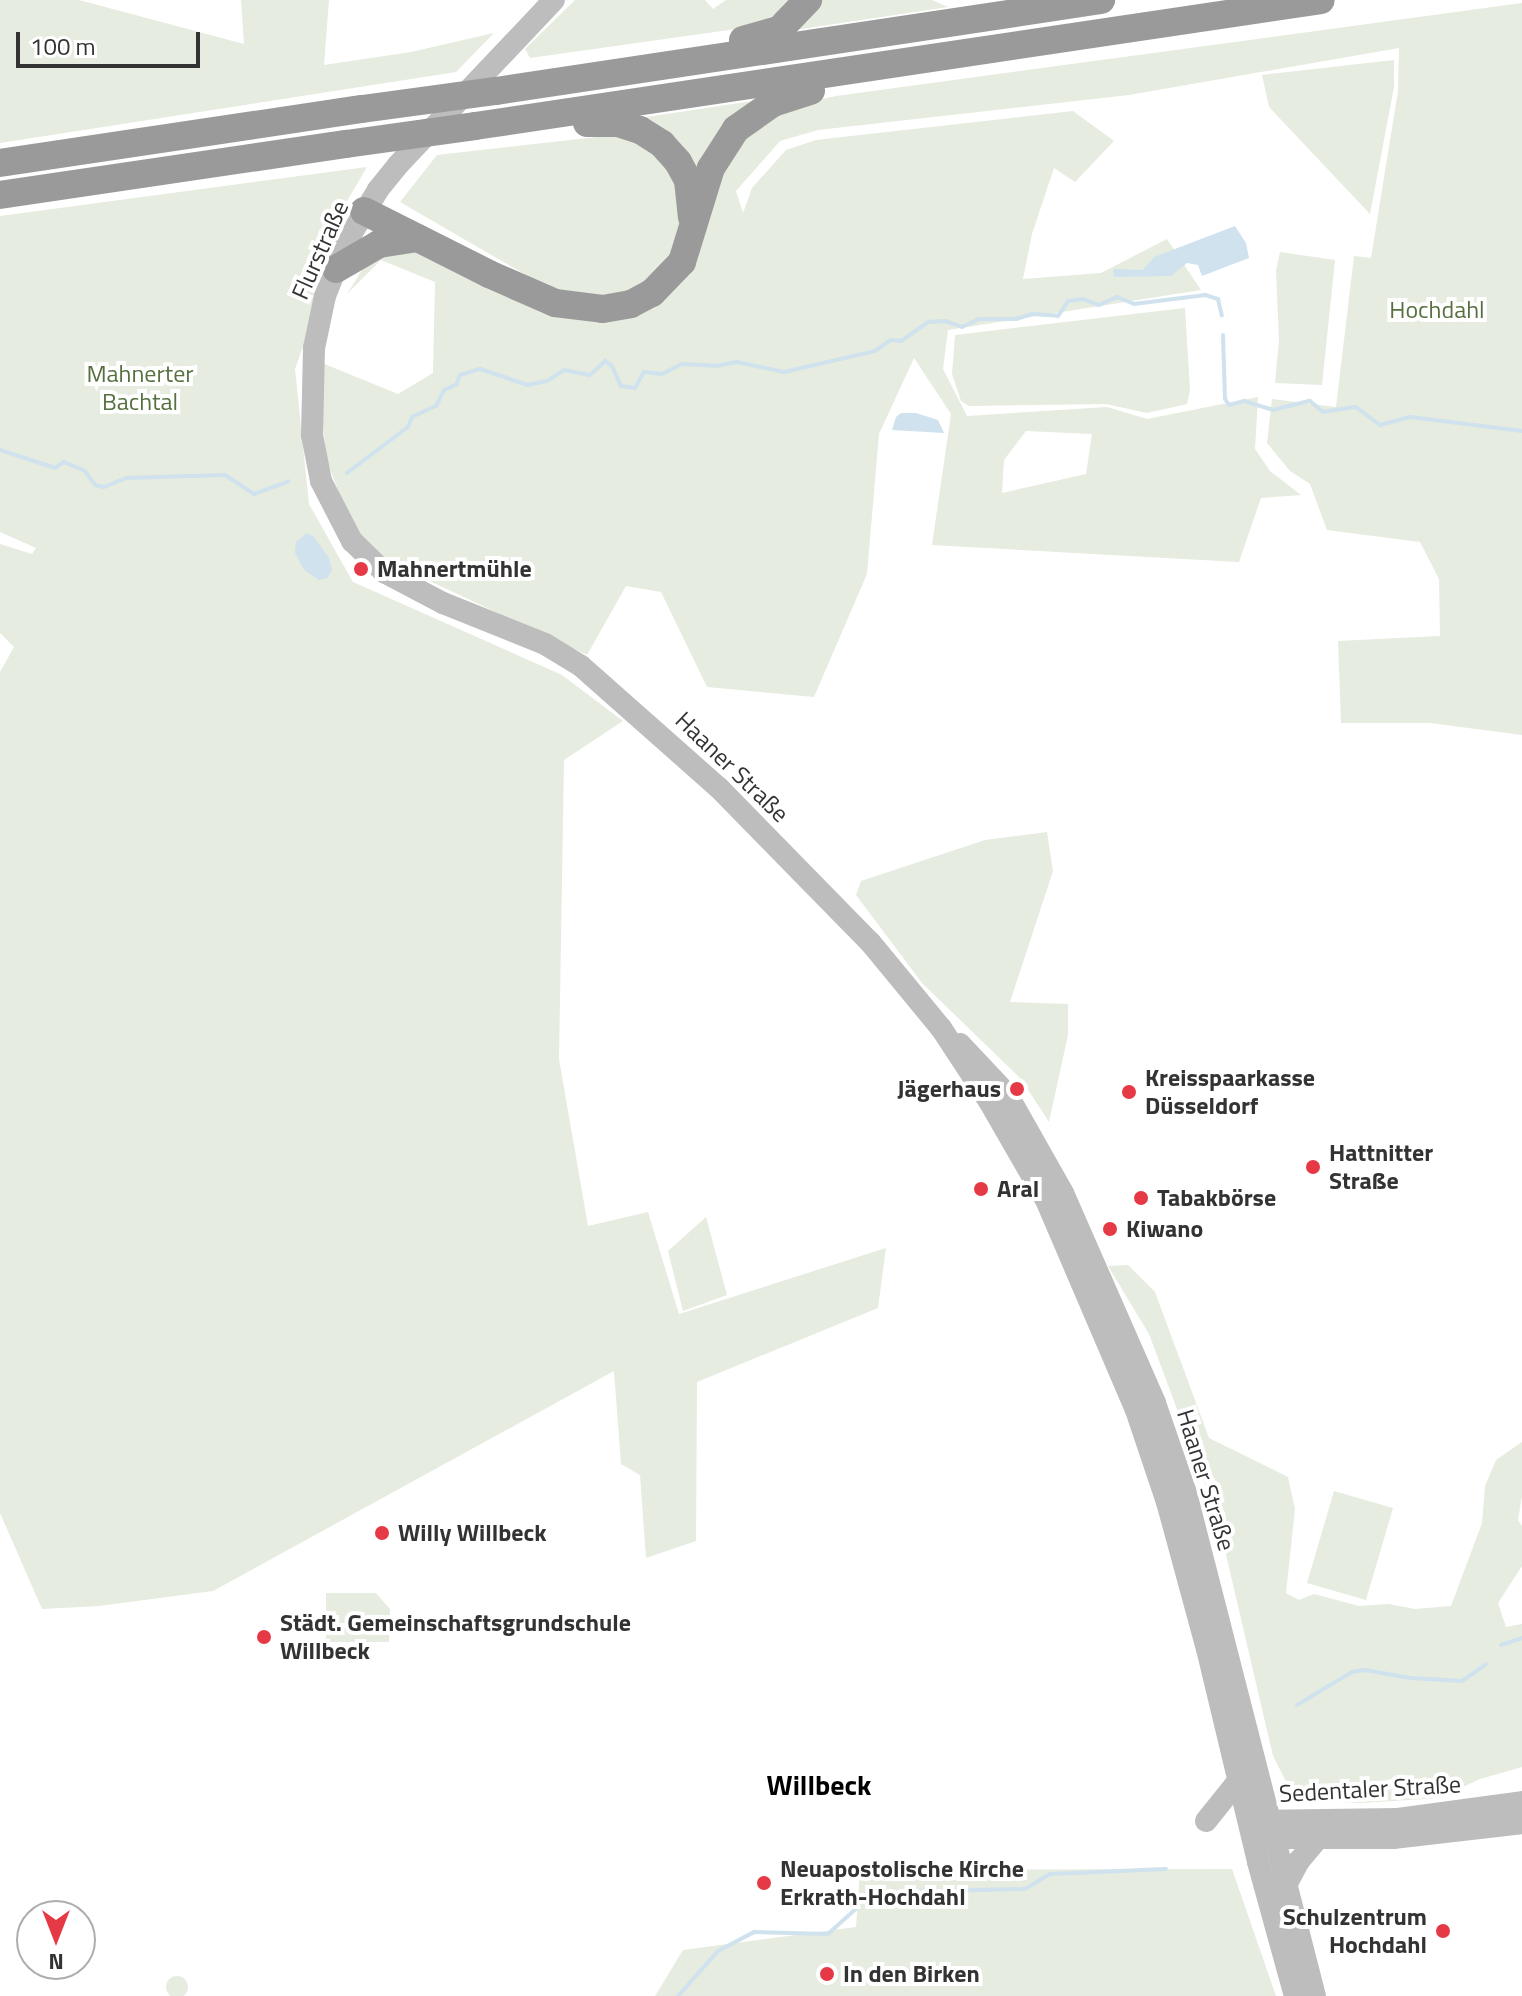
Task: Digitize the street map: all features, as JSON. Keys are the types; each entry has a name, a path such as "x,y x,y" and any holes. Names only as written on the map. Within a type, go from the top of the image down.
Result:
{"highway":[{"path":"655,68 688,48 755,38 779,30 808,0"},
{"path":"961,0 973,3 1009,0"},
{"path":"0,195 530,120 1321,0"},
{"path":"0,163 655,68 1084,1"},
{"path":"364,211 555,303 603,309 631,304 652,293 682,262 711,168 736,129 753,114 795,93 832,87 891,63"},
{"path":"530,120 618,123 640,130 662,144 678,162 688,180 693,227"},
{"path":"336,269 379,244 418,238"}],"main road":[{"name":"Flurstraße","path":"433,599 384,572 352,541 329,500 316,461 310,402 320,312 336,269 364,211 398,165 554,0"},
{"name":"Haaner Straße","path":"433,599 545,644 581,666 644,719 719,788 834,904 941,1028 989,1101 1046,1200 1136,1410 1167,1502 1238,1781 1285,1887 1315,1996"},
{"name":"Haaner Straße","path":"941,1028 981,1062 1007,1094 1063,1193 1155,1403 1190,1508 1295,1996"},
{"path":"1206,1821 1238,1781"},
{"name":"Sedentaler Straße","path":"1260,1829 1398,1819 1522,1802"},
{"name":"Sedentaler Straße","path":"1260,1829 1318,1838 1431,1835 1522,1823"},
{"path":"1285,1887 1299,1861 1318,1838"}],"green space":[{"path":"0,0 79,0 244,44 241,0 329,0 324,65 411,52 494,33 456,72 0,143"},
{"path":"575,0 705,0 713,9 726,0 789,0 778,13 750,27 530,58 525,49"},
{"path":"817,0 932,0 948,7 795,30"},
{"name":"Hochdahl","path":"1522,3 1522,735 1430,723 1341,723 1338,641 1440,636 1439,579 1420,542 1327,530 1310,484 1290,471 1267,443 1272,399 1336,407 1354,256 1371,258 1398,91 1399,48 1129,95 818,130 780,141 736,191 743,213 752,188 786,150 816,140 1073,111 1114,141 1075,182 1054,168 1032,234 1023,279 1101,273 1167,239 1201,290 948,330 943,369 967,416 1107,407 1147,419 1258,397 1255,449 1270,471 1301,495 1261,498 1239,562 932,545 951,414 914,358 879,434 867,574 814,697 707,687 661,592 626,586 587,655 383,559 361,539 346,511 327,461 321,412 322,363 398,394 433,373 435,282 381,260 347,294 370,257 403,245 573,318 656,302 728,155 778,109 836,96","holes":["1026,431 1092,434 1086,474 1002,493 1004,460"]},
{"path":"1394,60 1394,87 1370,214 1269,107 1262,75"},
{"path":"759,100 698,186 640,118"},
{"path":"614,135 654,152 669,166 681,196 679,238 661,272 625,293 580,297 538,282 400,202 437,155"},
{"name":"Mahnerter Bachtal","path":"367,167 320,247 317,257 325,284 295,369 309,504 353,582 562,675 623,721 564,760 559,1059 588,1226 648,1212 679,1314 886,1248 878,1308 697,1382 696,1541 646,1558 640,1475 621,1464 614,1371 213,1591 99,1606 42,1609 0,1513 0,672 14,647 0,633 0,544 32,554 36,548 0,532 0,216"},
{"path":"1280,252 1335,260 1322,385 1275,383 1279,340 1276,271"},
{"path":"1185,308 1190,390 1187,404 1147,413 1106,404 969,406 961,401 952,374 955,335"},
{"path":"1047,832 1053,871 1010,1002 1068,1004 1068,1035 1049,1122 1021,1079 922,983 856,895 861,881 985,840"},
{"path":"706,1217 727,1295 683,1311 668,1251"},
{"path":"1128,1265 1155,1292 1209,1438 1288,1477 1295,1509 1286,1593 1299,1600 1314,1594 1359,1606 1389,1604 1415,1609 1451,1606 1482,1523 1485,1486 1496,1460 1522,1442 1522,1496 1518,1520 1522,1526 1522,1566 1498,1603 1506,1627 1522,1624 1522,1767 1480,1779 1439,1798 1362,1803 1296,1801 1273,1756 1217,1516 1149,1334 1108,1266"},
{"path":"1334,1491 1393,1508 1366,1600 1307,1583"},
{"path":"326,1593 376,1593 390,1609 389,1642 326,1642"},
{"path":"1232,1869 1276,1996 655,1996 683,1950 856,1927 860,1870"},
{"path":"177,1976 188,1987 177,1998 166,1987"}],"water":[{"path":"1235,226 1246,243 1249,258 1202,276 1198,265 1187,263 1171,276 1114,277 1113,269 1143,270 1154,257"},
{"path":"901,413 916,413 938,420 944,433 892,430 896,417"},
{"path":"307,533 314,537 329,558 332,570 327,578 319,580 304,570 295,553 296,542"}],"waterway":[{"path":"347,473 408,427 412,417 436,406 444,390 456,385 460,375 480,369 528,385 547,381 564,370 590,375 605,361 612,366 621,386 635,388 644,372 662,374 682,364 716,366 737,362 784,372 875,351 891,340 901,341 928,322 945,321 962,327 979,319 1016,319 1032,314 1058,316 1068,301 1083,299 1099,305 1117,297 1134,304 1205,295 1218,299 1222,316"},
{"path":"1223,335 1225,399 1229,405 1244,401 1273,410 1310,401 1323,412 1356,407 1380,425 1410,417 1522,431"},
{"path":"0,450 55,468 64,462 85,471 95,485 104,487 126,478 225,475 254,494 289,481"},
{"path":"1501,1645 1522,1638"},
{"path":"1297,1705 1352,1672 1365,1670 1410,1678 1462,1681 1486,1664"},
{"path":"899,1892 1025,1889 1050,1874 1166,1869"},
{"path":"678,1996 718,1951 754,1932 828,1934 856,1909"}],"place":[{"name":"Mahnertmühle","path":"361,569"},
{"name":"Jägerhaus","path":"1017,1089"},
{"name":"Kreisspaarkasse Düsseldorf","path":"1129,1092"},
{"name":"Hattnitter Straße","path":"1313,1167"},
{"name":"Aral","path":"981,1189"},
{"name":"Tabakbörse","path":"1141,1198"},
{"name":"Kiwano","path":"1110,1229"},
{"name":"Willy Willbeck","path":"382,1533"},
{"name":"Städt. Gemeinschaftsgrundschule Willbeck","path":"264,1637"},
{"name":"Neuapostolische Kirche Erkrath-Hochdahl","path":"764,1883"},
{"name":"Schulzentrum Hochdahl","path":"1443,1931"},
{"name":"In den Birken","path":"827,1974"}],"district":[{"name":"Willbeck","path":"819,1785"}]}
